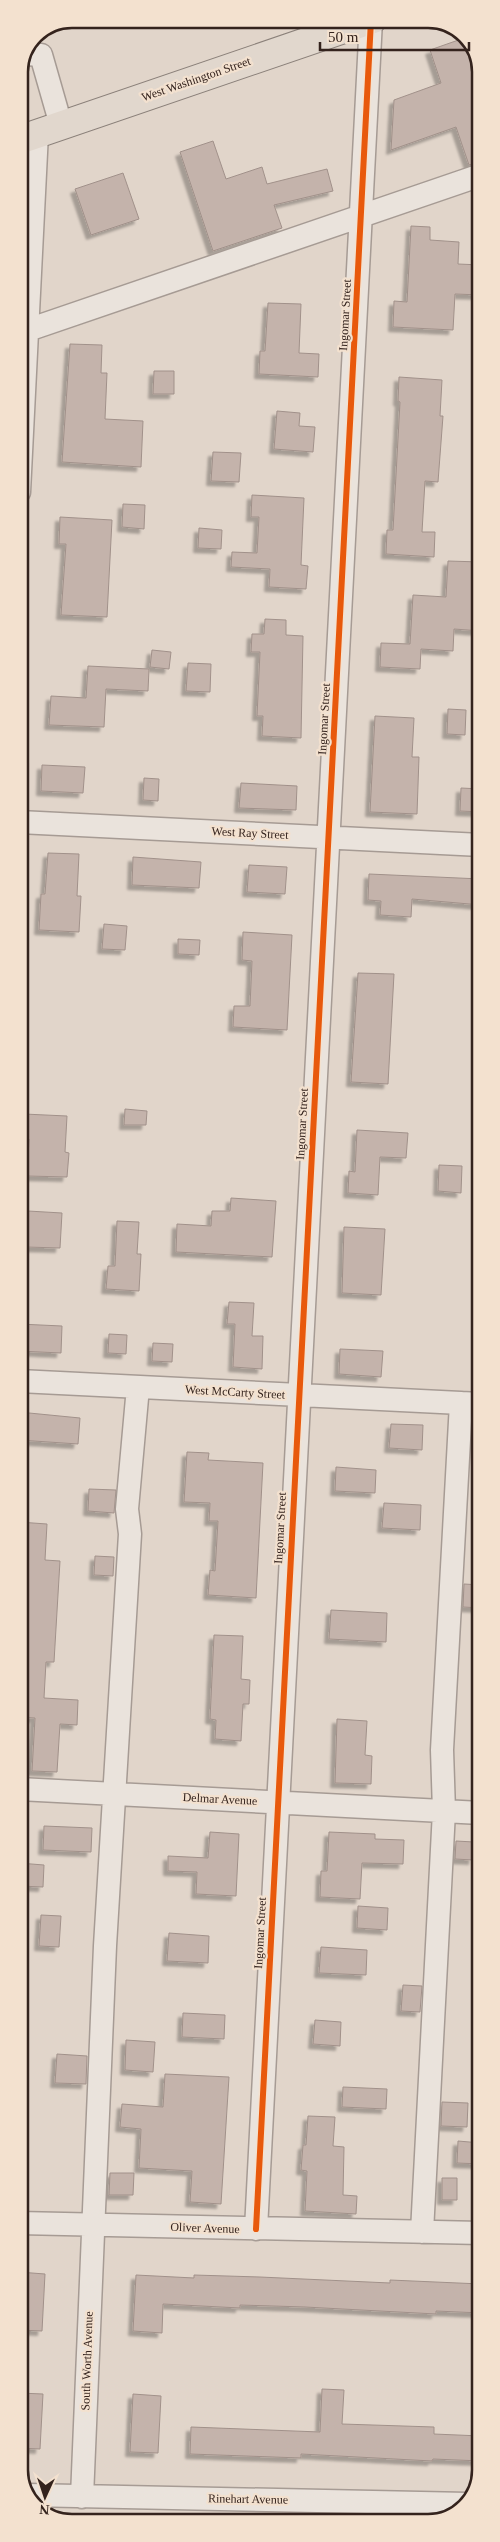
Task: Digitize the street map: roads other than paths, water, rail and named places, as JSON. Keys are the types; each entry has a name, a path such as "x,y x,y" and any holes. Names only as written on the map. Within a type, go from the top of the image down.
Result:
{"main road":[{"name":"West Washington Street","path":"39,133 313,29"}],"street":[{"name":"Ingomar Street","path":"256,2229 298,1396 372,28"},
{"path":"28,270 39,133 41,55 31,54"},
{"path":"28,330 361,214 472,178"},
{"name":"West Ray Street","path":"28,822 472,845"},
{"name":"West McCarty Street","path":"28,1381 471,1404"},
{"name":"South Worth Avenue","path":"82,2496 92,2225 113,1794 130,1534 127,1509 138,1387"},
{"path":"422,2232 444,1811 442,1750 471,1404"},
{"name":"Delmar Avenue","path":"28,1789 472,1813"},
{"name":"Oliver Avenue","path":"28,2223 472,2233"},
{"name":"Rinehart Avenue","path":"36,2496 451,2508"}]}
